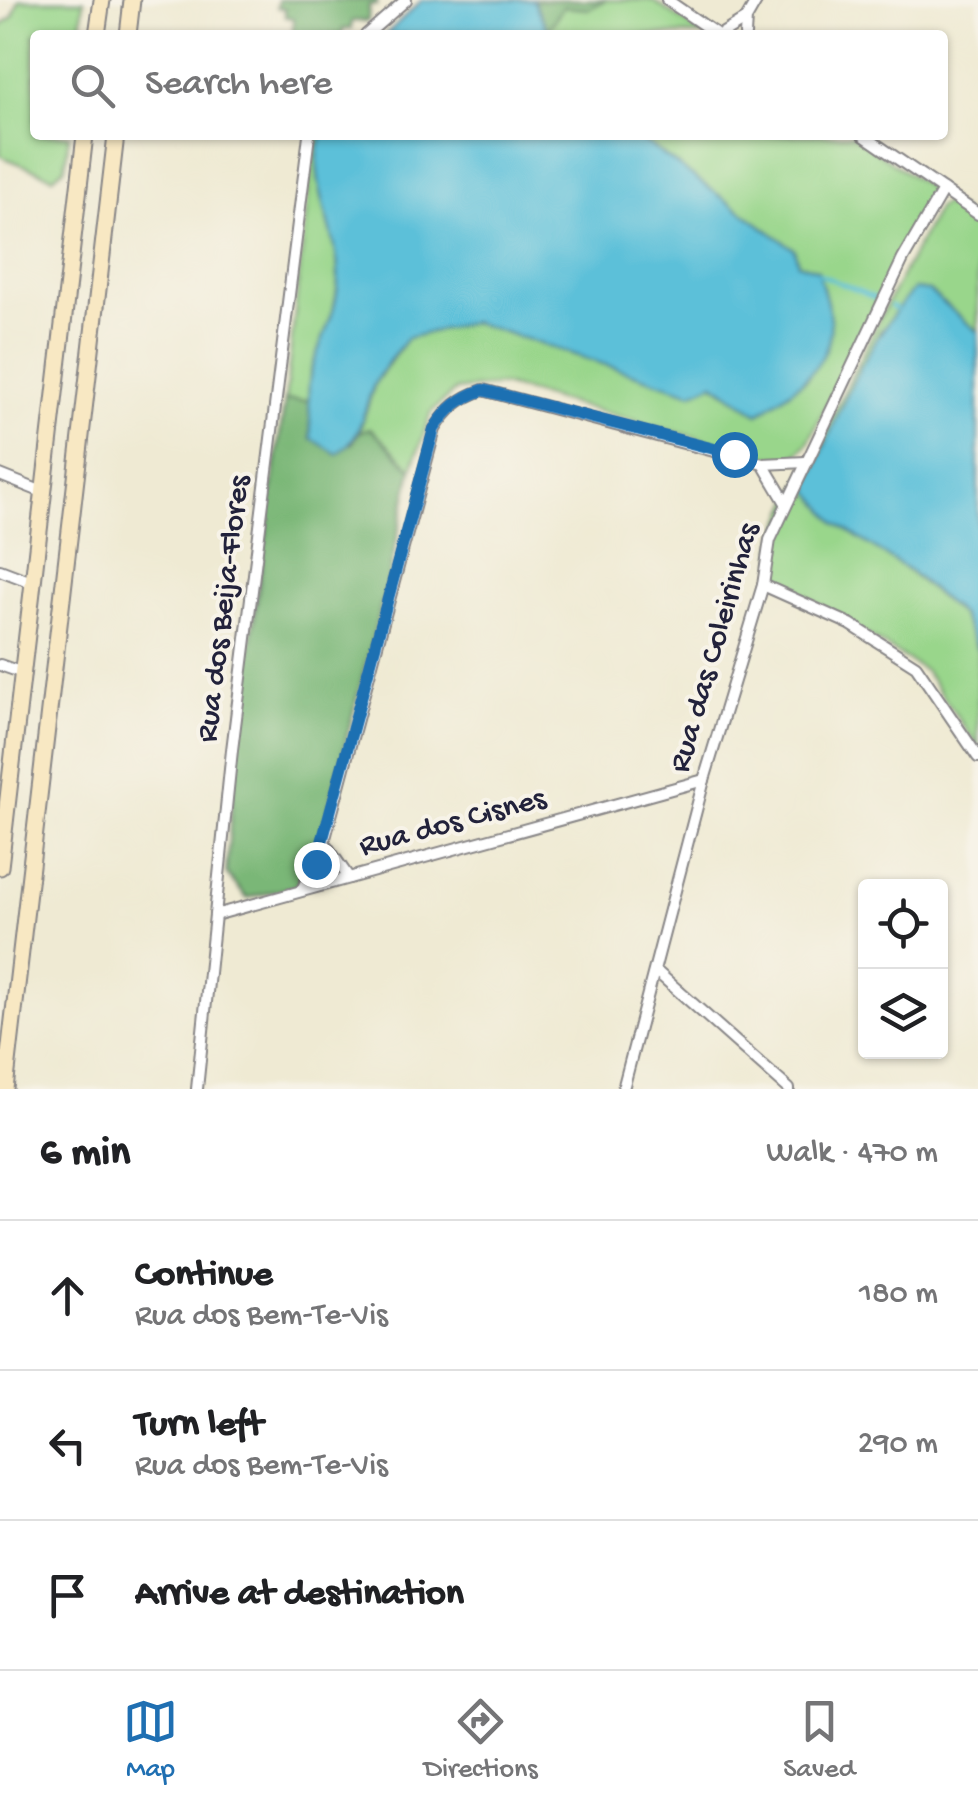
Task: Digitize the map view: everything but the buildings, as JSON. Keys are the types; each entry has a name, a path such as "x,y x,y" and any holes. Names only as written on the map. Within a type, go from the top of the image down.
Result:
{"main road":[{"path":"99,30 102,0"},
{"path":"129,30 132,0"},
{"path":"0,863 8,801 6,771 23,674 84,140"},
{"path":"4,1089 115,140"},
{"path":"8,801 12,813 24,820 38,804"},
{"path":"5,827 18,824 24,832 17,900 24,916"}],"street":[{"path":"372,30 406,0"},
{"path":"667,0 712,30"},
{"path":"745,30 746,19 757,0"},
{"path":"727,30 746,19"},
{"name":"Rua dos Beija-Flores","path":"197,1089 232,750 308,140"},
{"path":"870,140 978,214"},
{"name":"Rua das Coleirinhas","path":"623,1089 704,780 763,584 770,540 903,259 944,190"},
{"path":"302,890 324,842 434,429 447,409 483,390 763,464 806,462"},
{"path":"763,464 786,504"},
{"path":"0,476 45,493"},
{"path":"0,570 34,583"},
{"path":"763,584 850,624 916,666 978,757"},
{"path":"0,665 23,674"},
{"name":"Rua dos Cisnes","path":"215,915 704,780"},
{"path":"324,842 349,878"},
{"path":"656,971 789,1089"}],"green space":[{"path":"19,0 84,0 81,30 30,30 30,140 68,140 65,167 53,177 0,156 0,27 13,16"},
{"path":"278,0 377,0 377,5 369,5 368,21 352,21 351,29 343,30 293,30 293,18 285,17 285,9 277,8"},
{"path":"533,0 652,0 697,30 548,30"},
{"path":"533,0 606,0 589,9 563,7 548,30"},
{"path":"314,140 321,140 320,187 334,240 338,275 333,313 310,373 359,432 375,383 407,338 473,321 713,383 758,414 808,378 798,263 793,249 642,140 859,140 928,187 930,194 808,443 793,459 768,457 502,385 456,390 431,412 412,469 390,571 297,886 247,898 226,873 258,579 285,400"},
{"path":"949,202 978,222 978,332 929,291 880,331 833,426 808,488 961,615 978,651 978,747 925,671 777,578 773,548 787,509 887,303 938,207"},
{"path":"285,400 310,401 311,438 323,443 352,444 359,432 370,428 412,469 390,571 319,844 297,886 247,898 226,873 236,751"}],"water":[{"path":"422,0 533,0 548,30 390,30"},
{"path":"321,140 642,140 794,249 798,263 818,270 830,318 827,347 803,380 758,414 714,383 692,393 473,322 407,338 377,379 357,431 337,454 311,438 310,376 338,285 336,255 320,186"},
{"path":"914,289 929,291 978,332 978,651 961,615 912,573 836,523 808,488 866,358"}],"waterway":[{"path":"819,274 877,299"},
{"path":"891,306 896,309"}],"route":[{"path":"316,864 434,429 447,409 483,390 734,454"}]}
